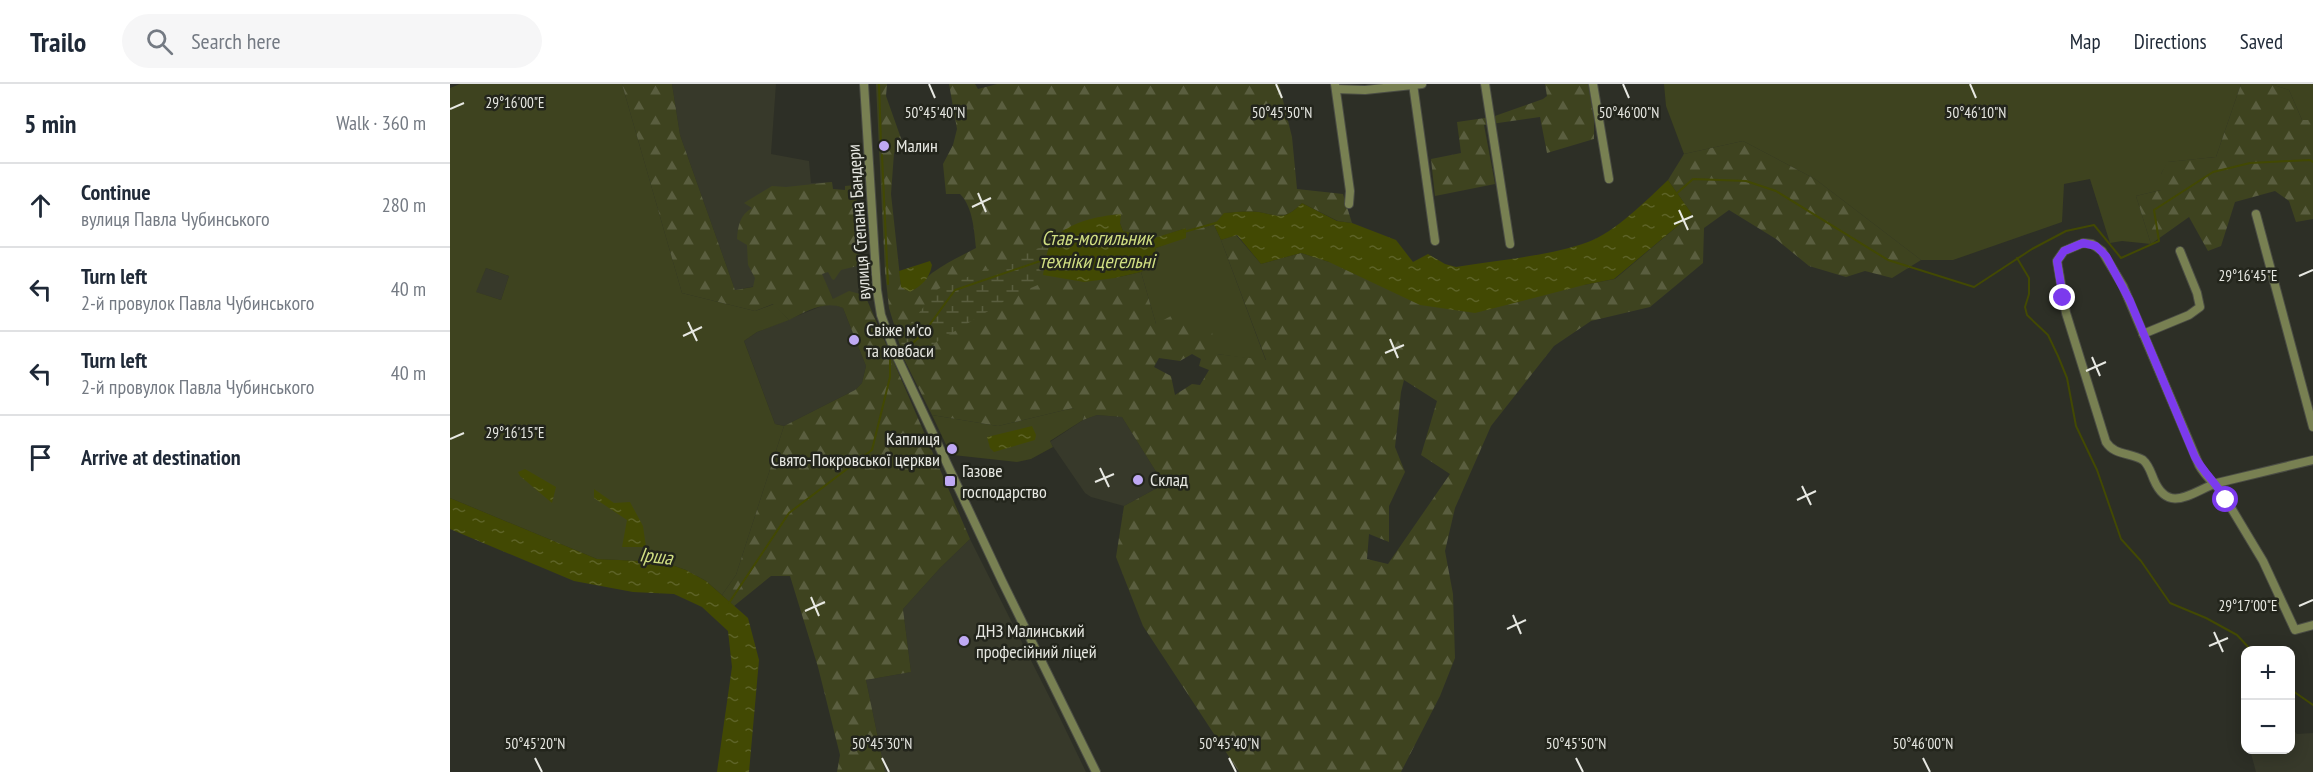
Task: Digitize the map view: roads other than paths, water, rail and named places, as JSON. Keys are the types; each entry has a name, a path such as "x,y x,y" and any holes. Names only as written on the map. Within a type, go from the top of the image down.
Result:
{"street":[{"name":"вулиця Степана Бандери","path":"864,84 877,290 881,315 896,355 1002,581 1096,772"},
{"path":"1349,204 1350,191 1336,87 1365,90 1416,84 1435,241"},
{"path":"1485,84 1510,244"},
{"path":"1593,84 1610,178"},
{"path":"2256,214 2313,428"},
{"path":"2313,460 2214,484 2178,499 2168,498 2157,487 2144,461 2113,451 2106,442 2066,314 2057,261 2064,251 2083,243 2092,244 2102,251 2123,286 2195,457 2207,477 2214,484 2221,491 2263,561 2295,630 2313,625"},
{"path":"2143,333 2189,315 2200,307 2197,293 2180,251"}],"water":[{"path":"1668,180 1692,214 1614,279 1475,313 1420,305 1329,262 1301,253 1261,264 1237,235 1221,240 1214,225 1224,213 1255,212 1282,216 1290,213 1302,203 1337,221 1352,223 1396,240 1413,262 1428,254 1445,264 1456,267 1541,254 1573,247 1598,238 1641,206"},
{"name":"Став-могильник техніки цегельні","path":"1121,214 1120,223 1123,231 1140,235 1145,241 1186,228 1186,238 1156,248 1151,266 1141,272 1084,282 1043,275 1048,249 1065,229 1083,221"},
{"path":"930,261 931,270 921,284 910,292 901,287 899,271"},
{"path":"1032,426 1036,435 1035,440 994,452 990,448 987,437"},
{"path":"525,469 556,487 552,503 520,476 518,472"},
{"path":"594,489 614,503 630,502 643,526 646,547 622,547 627,520 594,498"},
{"name":"Ірша","path":"450,498 597,559 663,562 686,570 706,581 748,618 759,660 749,772 717,772 732,667 728,631 702,607 674,594 633,592 574,581 450,529"}],"waterway":[{"path":"879,84 881,144"},
{"path":"882,155 888,284"},
{"path":"1676,194 1693,179 1746,181 1776,191 1888,260 1974,287 2032,249 2066,231 2094,225 2121,258 2159,241 2154,210 2213,172 2250,163 2310,160 2313,162"},
{"path":"1184,232 1219,222"},
{"path":"903,353 925,331 955,290 1049,258"},
{"path":"2017,258 2029,278 2029,294 2025,307 2027,315 2048,335 2058,356 2067,378 2076,426 2097,470 2121,539 2141,561 2170,603 2206,618 2237,635 2247,646"},
{"path":"729,603 789,513 872,450 890,377 890,359"},
{"path":"2295,692 2313,705"}],"place":[{"name":"Малин","path":"884,146"},
{"name":"Свіже м'со та ковбаси","path":"854,340"},
{"name":"Каплиця Свято-Покровської церкви","path":"952,449"},
{"name":"Склад","path":"1138,480"},
{"name":"Газове господарство","path":"950,481"},
{"name":"ДНЗ Малинський професійний ліцей","path":"964,641"}]}
